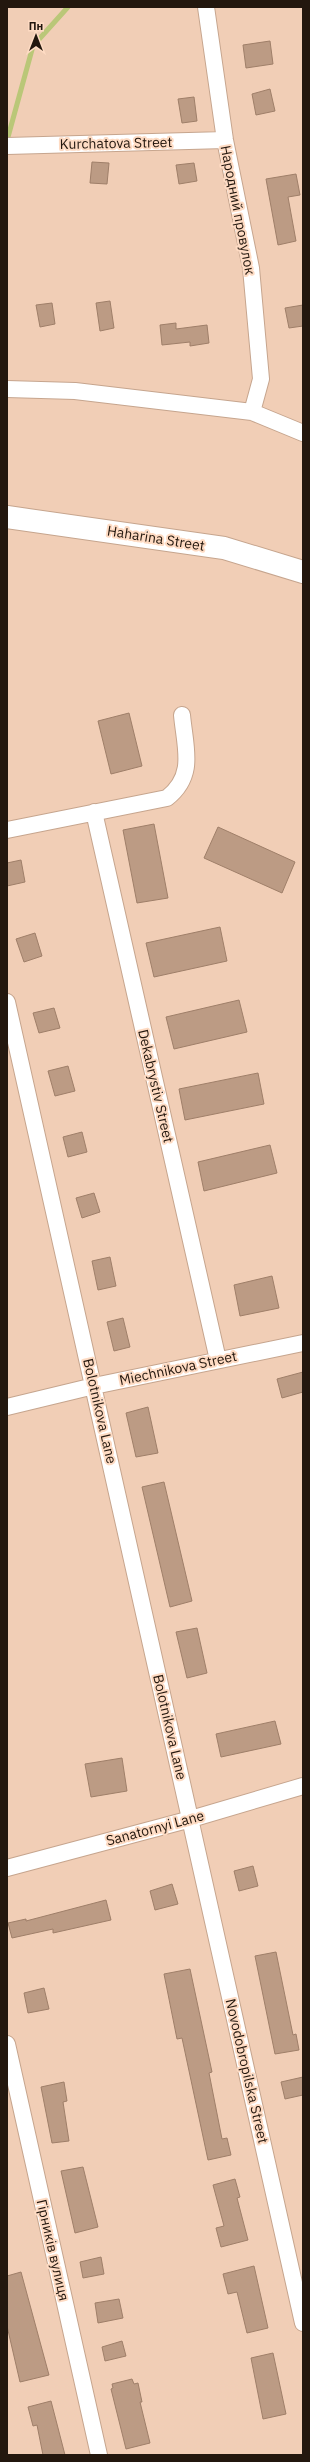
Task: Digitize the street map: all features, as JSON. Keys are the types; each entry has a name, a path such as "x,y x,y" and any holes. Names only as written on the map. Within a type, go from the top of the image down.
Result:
{"main road":[{"name":"Haharina Street","path":"7,517 224,548 303,572"}],"street":[{"name":"Народний провулок","path":"206,7 225,140 251,268 261,379 252,412"},
{"name":"Kurchatova Street","path":"7,146 225,140"},
{"path":"7,389 75,391 252,412 303,433"},
{"path":"7,830 167,798 179,788 187,768 182,715"},
{"name":"Dekabrystiv Street","path":"94,812 218,1360"},
{"name":"Bolotnikova Lane","path":"7,1002 12,1042 94,1386 191,1819"},
{"name":"Miechnikova Street","path":"7,1406 94,1386 303,1343"},
{"name":"Sanatornyi Lane","path":"7,1868 191,1819 303,1786"},
{"name":"Novodobropilska Street","path":"191,1819 303,2323"},
{"name":"Гірників вулиця","path":"7,2044 99,2455"}],"building":[{"path":"270,41 273,64 246,68 243,45"},
{"path":"270,89 275,111 256,115 252,94"},
{"path":"194,97 197,121 182,123 178,99"},
{"path":"92,162 109,163 107,184 90,183"},
{"path":"194,163 197,181 179,184 176,165"},
{"path":"296,174 300,195 288,197 296,241 278,245 266,179"},
{"path":"110,301 114,328 100,331 96,303"},
{"path":"52,303 55,324 40,327 36,305"},
{"path":"303,305 303,326 289,328 285,308"},
{"path":"176,323 176,329 207,325 209,343 190,346 190,342 162,345 160,325"},
{"path":"129,713 142,766 111,774 98,721"},
{"path":"154,824 168,898 137,903 123,830"},
{"path":"218,827 295,862 282,893 204,858"},
{"path":"21,860 25,882 7,886 7,863"},
{"path":"220,927 227,961 154,977 146,943"},
{"path":"35,933 42,956 24,962 16,939"},
{"path":"239,1000 247,1032 174,1049 166,1017"},
{"path":"54,1008 60,1028 39,1033 33,1013"},
{"path":"68,1066 75,1091 55,1096 48,1071"},
{"path":"258,1073 264,1104 185,1120 179,1089"},
{"path":"82,1132 87,1152 68,1157 63,1137"},
{"path":"270,1145 277,1173 204,1191 198,1162"},
{"path":"94,1193 100,1212 82,1218 76,1198"},
{"path":"110,1257 116,1286 98,1290 92,1261"},
{"path":"272,1276 279,1308 240,1316 234,1285"},
{"path":"123,1318 130,1347 114,1351 107,1322"},
{"path":"303,1372 303,1392 282,1398 277,1379"},
{"path":"148,1407 158,1453 136,1457 126,1413"},
{"path":"164,1482 192,1601 170,1607 142,1487"},
{"path":"197,1628 207,1673 187,1678 176,1632"},
{"path":"275,1721 281,1744 221,1757 216,1734"},
{"path":"122,1758 127,1791 91,1797 85,1764"},
{"path":"253,1866 258,1886 239,1891 234,1871"},
{"path":"172,1884 178,1904 155,1910 150,1891"},
{"path":"106,1900 111,1920 53,1933 53,1929 12,1938 8,1923 26,1919 26,1921"},
{"path":"276,1952 293,2035 296,2034 299,2050 275,2054 255,1956"},
{"path":"190,1969 212,2072 209,2073 222,2139 227,2138 231,2155 208,2160 182,2038 177,2039 164,1974"},
{"path":"44,1988 49,2009 28,2013 24,1993"},
{"path":"303,2077 303,2095 285,2099 281,2082"},
{"path":"64,2082 67,2101 63,2102 69,2141 52,2143 41,2087"},
{"path":"83,2167 98,2227 75,2233 61,2171"},
{"path":"235,2179 240,2197 237,2198 248,2240 221,2247 216,2228 224,2226 213,2185"},
{"path":"101,2257 104,2274 83,2278 80,2262"},
{"path":"254,2266 268,2328 247,2333 237,2292 228,2294 223,2274"},
{"path":"21,2272 49,2375 20,2382 7,2326 7,2276"},
{"path":"119,2299 123,2318 98,2323 95,2303"},
{"path":"122,2341 126,2356 105,2361 102,2347"},
{"path":"273,2353 286,2414 263,2419 251,2358"},
{"path":"132,2379 134,2384 138,2383 142,2402 140,2402 150,2443 126,2449 111,2389 113,2388 112,2384"},
{"path":"51,2401 65,2455 43,2455 37,2425 33,2426 28,2407"}],"waterway":[{"path":"8,137 33,46 68,7"}]}
